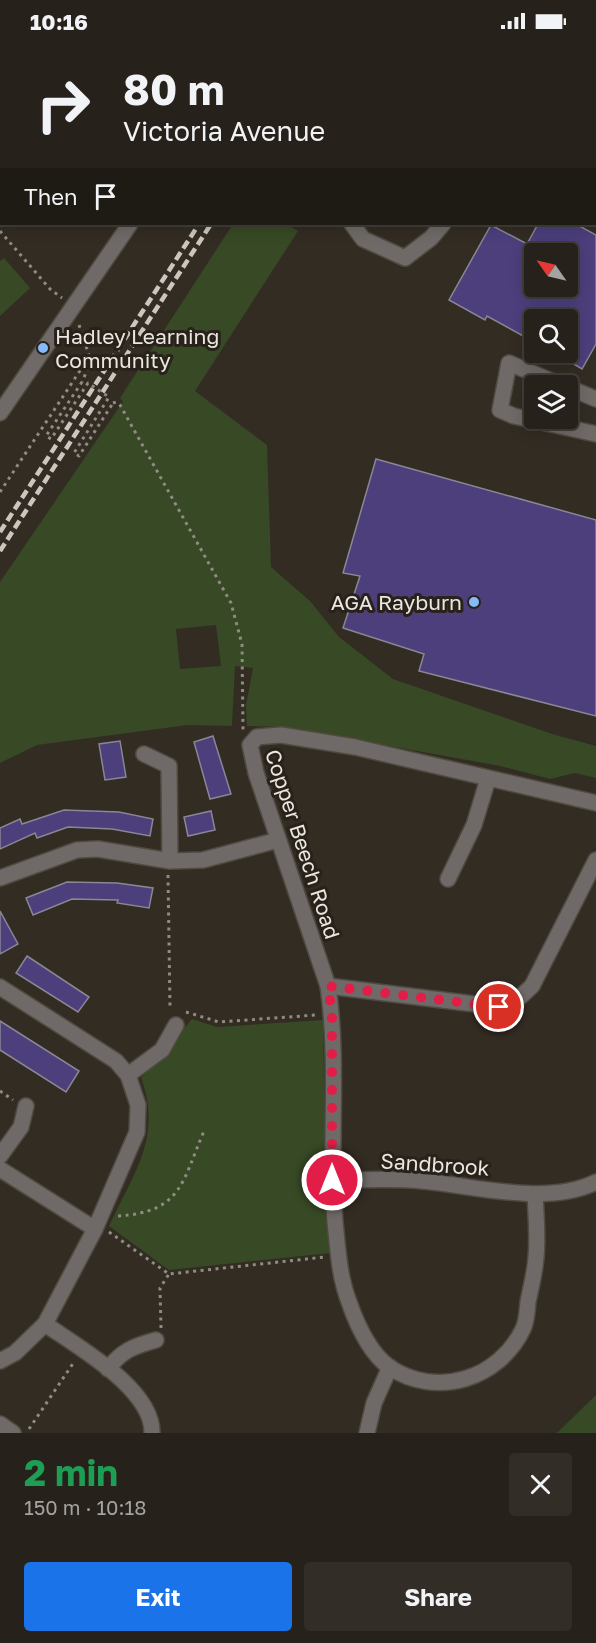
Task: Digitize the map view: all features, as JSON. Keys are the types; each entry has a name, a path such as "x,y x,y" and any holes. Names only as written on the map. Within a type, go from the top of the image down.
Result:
{"street":[{"path":"0,413 129,225"},
{"path":"353,225 363,238 405,258 431,238 442,225"},
{"path":"524,418 500,410 509,363 538,375"},
{"path":"578,391 596,399"},
{"path":"573,429 596,434"},
{"name":"Copper Beech Road","path":"328,986 250,753 250,745 257,737 281,735 355,747 596,803"},
{"path":"144,754 169,766 169,866"},
{"path":"448,879 474,825 488,779"},
{"path":"0,878 77,850 98,849 169,866 213,858 278,840"},
{"path":"535,1194 536,1258 524,1327 512,1347 496,1364 472,1379 446,1383 416,1378 390,1367 376,1354 363,1334 349,1302 338,1256 332,1180 332,1014 328,986 499,1007 518,1000 532,986 596,860"},
{"path":"0,987 116,1061 128,1075 138,1105 137,1132 101,1222 45,1323 15,1353 0,1361"},
{"path":"128,1075 162,1050 176,1025"},
{"path":"0,1156 21,1127 26,1106"},
{"path":"0,1169 101,1222"},
{"name":"Sandbrook","path":"332,1180 410,1180 535,1194 579,1191 596,1182"},
{"path":"45,1323 126,1382 153,1420 153,1433"},
{"path":"108,1369 117,1357 131,1347 159,1336"},
{"path":"367,1433 374,1403 390,1367"},
{"path":"0,1424 13,1433"}],"path":[{"path":"0,231 50,289 84,315 79,326 91,361 82,382 46,436 51,439 88,383 109,397 74,453 79,456 113,403 120,405 231,603 242,644 241,723"},
{"path":"0,492 89,357"},
{"path":"169,866 171,1008"},
{"path":"176,1025 185,1012 219,1022 332,1014"},
{"path":"101,1222 117,1216 140,1215 172,1200 179,1191 204,1131"},
{"path":"101,1222 169,1274 338,1256"},
{"path":"159,1336 160,1288 169,1274"},
{"path":"26,1433 77,1358"}],"green space":[{"path":"232,225 288,225 298,231 195,391 267,445 271,567 310,601 339,637 393,679 552,734 596,746 596,778 575,773 550,779 500,766 285,727 247,726 246,705 253,668 235,666 232,726 188,725 37,745 0,763 0,582 123,402 120,398","holes":["216,625 221,666 180,669 176,629"]},
{"path":"4,258 30,288 0,316 0,261"},
{"path":"192,1019 217,1027 323,1020 325,1144 331,1253 169,1270 109,1226 135,1172 147,1137 149,1119 147,1099 141,1078"},
{"path":"596,1395 596,1433 556,1433 559,1431"}],"building":[{"path":"491,225 525,243 524,297 578,297 578,243 528,243 537,225 578,225 596,235 596,344 582,369 572,363 578,363 578,309 524,309 524,336 487,316 485,320 449,300"},
{"name":"AGA Rayburn","path":"376,459 596,520 596,716 419,671 424,654 343,628 360,576 343,573"},
{"path":"213,736 231,794 210,799 194,742"},
{"path":"120,741 126,777 105,780 99,744"},
{"path":"64,810 119,812 153,819 150,836 112,829 68,827 37,838 35,833 0,849 0,828 20,819 22,824"},
{"path":"211,811 215,830 188,836 184,817"},
{"path":"67,882 117,883 153,888 149,908 117,903 118,900 72,899 33,915 26,898"},
{"path":"0,911 18,944 0,954"},
{"path":"27,956 89,997 78,1012 16,973"},
{"path":"0,1021 79,1071 66,1092 0,1050"}],"railway":[{"path":"0,532 198,225"},
{"path":"0,551 210,225"}],"place":[{"name":"Hadley Learning Community","path":"43,348"},
{"name":"AGA Rayburn","path":"474,602"}],"route":[{"path":"332,1180 332,1014 328,986 499,1007"}]}
